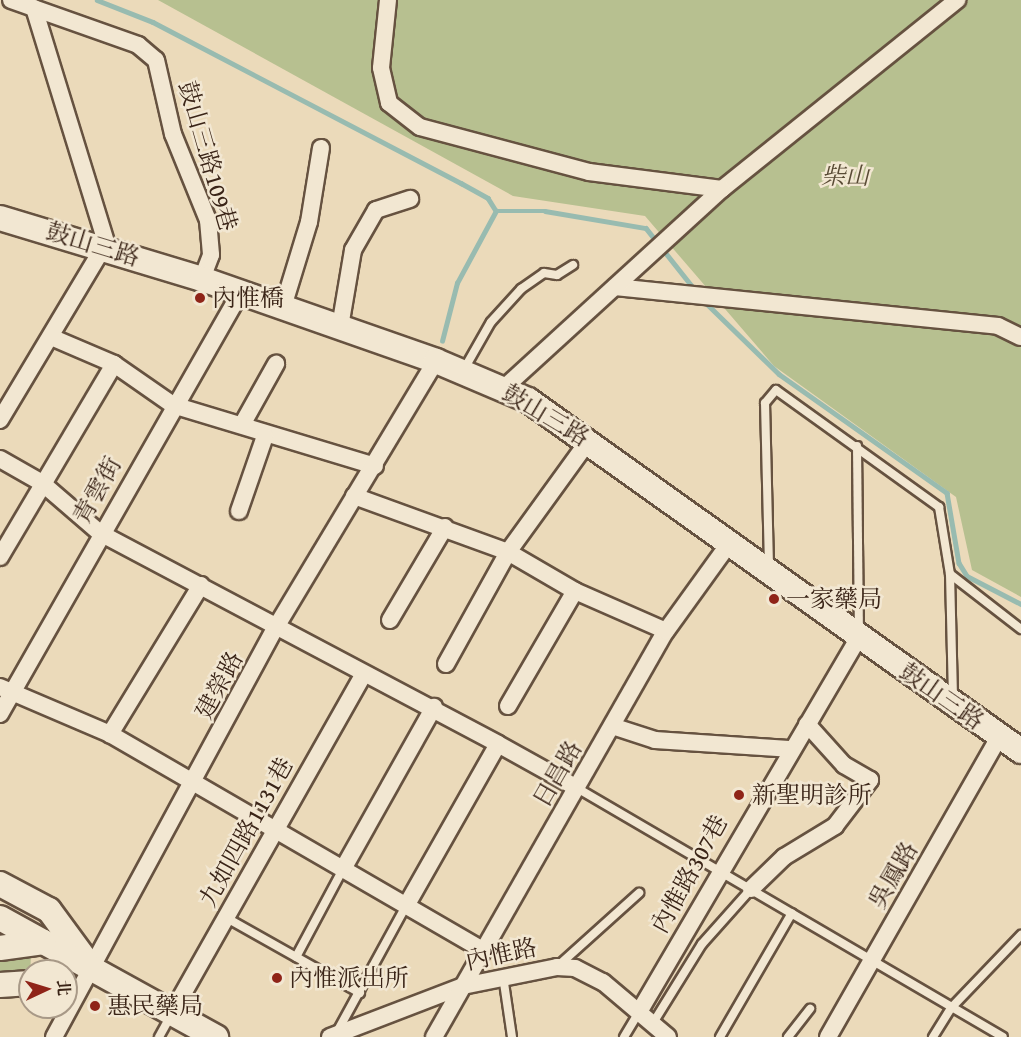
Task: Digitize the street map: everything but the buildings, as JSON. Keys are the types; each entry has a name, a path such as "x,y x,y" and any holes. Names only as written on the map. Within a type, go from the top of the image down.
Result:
{"street":[{"name":"鼓山三路109巷","path":"11,0 138,45 156,60 173,134 208,220 211,255 202,279"},
{"path":"388,0 381,68 389,103 420,127 589,172 722,189"},
{"path":"504,388 722,189 957,0"},
{"path":"0,420 106,248 33,8"},
{"path":"283,307 309,222 321,148"},
{"path":"340,327 353,250 376,210 410,199"},
{"name":"鼓山三路","path":"0,217 106,248 241,292 436,361 504,388 589,440 1021,752"},
{"path":"615,287 998,326 1021,337"},
{"name":"青雲街","path":"0,714 6,691 100,533 172,405 241,292"},
{"path":"51,337 114,364 172,405 243,423 265,436 375,466"},
{"name":"建榮路","path":"54,1037 92,969 112,924 194,783 276,627 354,496 375,466 436,361"},
{"path":"0,557 114,364"},
{"path":"243,423 276,364"},
{"path":"239,511 265,436"},
{"path":"446,664 508,552 589,440"},
{"path":"0,459 42,483 100,533 201,585 363,675 434,707 577,788"},
{"path":"354,496 445,527 508,552 575,591 666,632"},
{"path":"390,620 445,527"},
{"name":"日昌路","path":"434,1037 666,632 731,541"},
{"path":"110,734 201,585"},
{"path":"508,706 575,591"},
{"name":"內惟路307巷","path":"639,1012 718,870 789,749 807,724 859,637"},
{"name":"九如四路1131巷","path":"172,1013 273,829 363,675"},
{"path":"6,691 110,734 482,950"},
{"path":"343,869 434,707"},
{"path":"751,889 784,857 835,826 870,780 844,765 807,724"},
{"path":"612,726 655,740 789,749"},
{"name":"吳鳳路","path":"828,1037 1000,736"},
{"path":"406,906 498,744"},
{"path":"0,884 49,910 92,969"},
{"path":"0,918 216,1037"},
{"path":"0,948 44,942"},
{"name":"內惟路","path":"333,1035 463,986 503,976 557,967 575,968 603,982 668,1037"},
{"path":"78,973 92,969"},
{"path":"0,985 18,984"}],"lane":[{"path":"463,372 491,322 521,290 544,273 557,275 573,265"},
{"path":"769,570 765,403 776,390 939,507 950,574 953,702"},
{"path":"857,446 859,637"},
{"path":"950,574 1021,629"},
{"path":"577,788 1003,1037"},
{"path":"296,957 343,869"},
{"path":"653,1023 702,944 751,889"},
{"name":"內惟路307巷","path":"557,967 639,893"},
{"path":"333,1035 360,993 406,906"},
{"path":"720,1037 792,913"},
{"path":"225,917 360,993"},
{"path":"931,1037 952,1007 1021,935"},
{"path":"503,976 512,1037"},
{"path":"788,1037 810,1009"},
{"path":"624,1037 639,1012"},
{"path":"159,1037 172,1013"}],"green space":[{"name":"柴山","path":"158,0 1021,0 1021,597 972,570 956,497 774,366 645,216 513,196"},
{"path":"31,955 31,959 18,959 18,977 0,978 0,958"}],"waterway":[{"path":"97,0 153,22 461,183 488,198 496,211 545,211 646,228 696,291"},
{"path":"442,341 457,283 496,211"},
{"path":"703,300 779,374 947,493 959,563 967,576 1021,604"}],"place":[{"name":"內惟橋","path":"200,298"},
{"name":"一家藥局","path":"774,599"},
{"name":"新聖明診所","path":"739,795"},
{"name":"內惟派出所","path":"277,978"},
{"name":"惠民藥局","path":"95,1006"}]}
